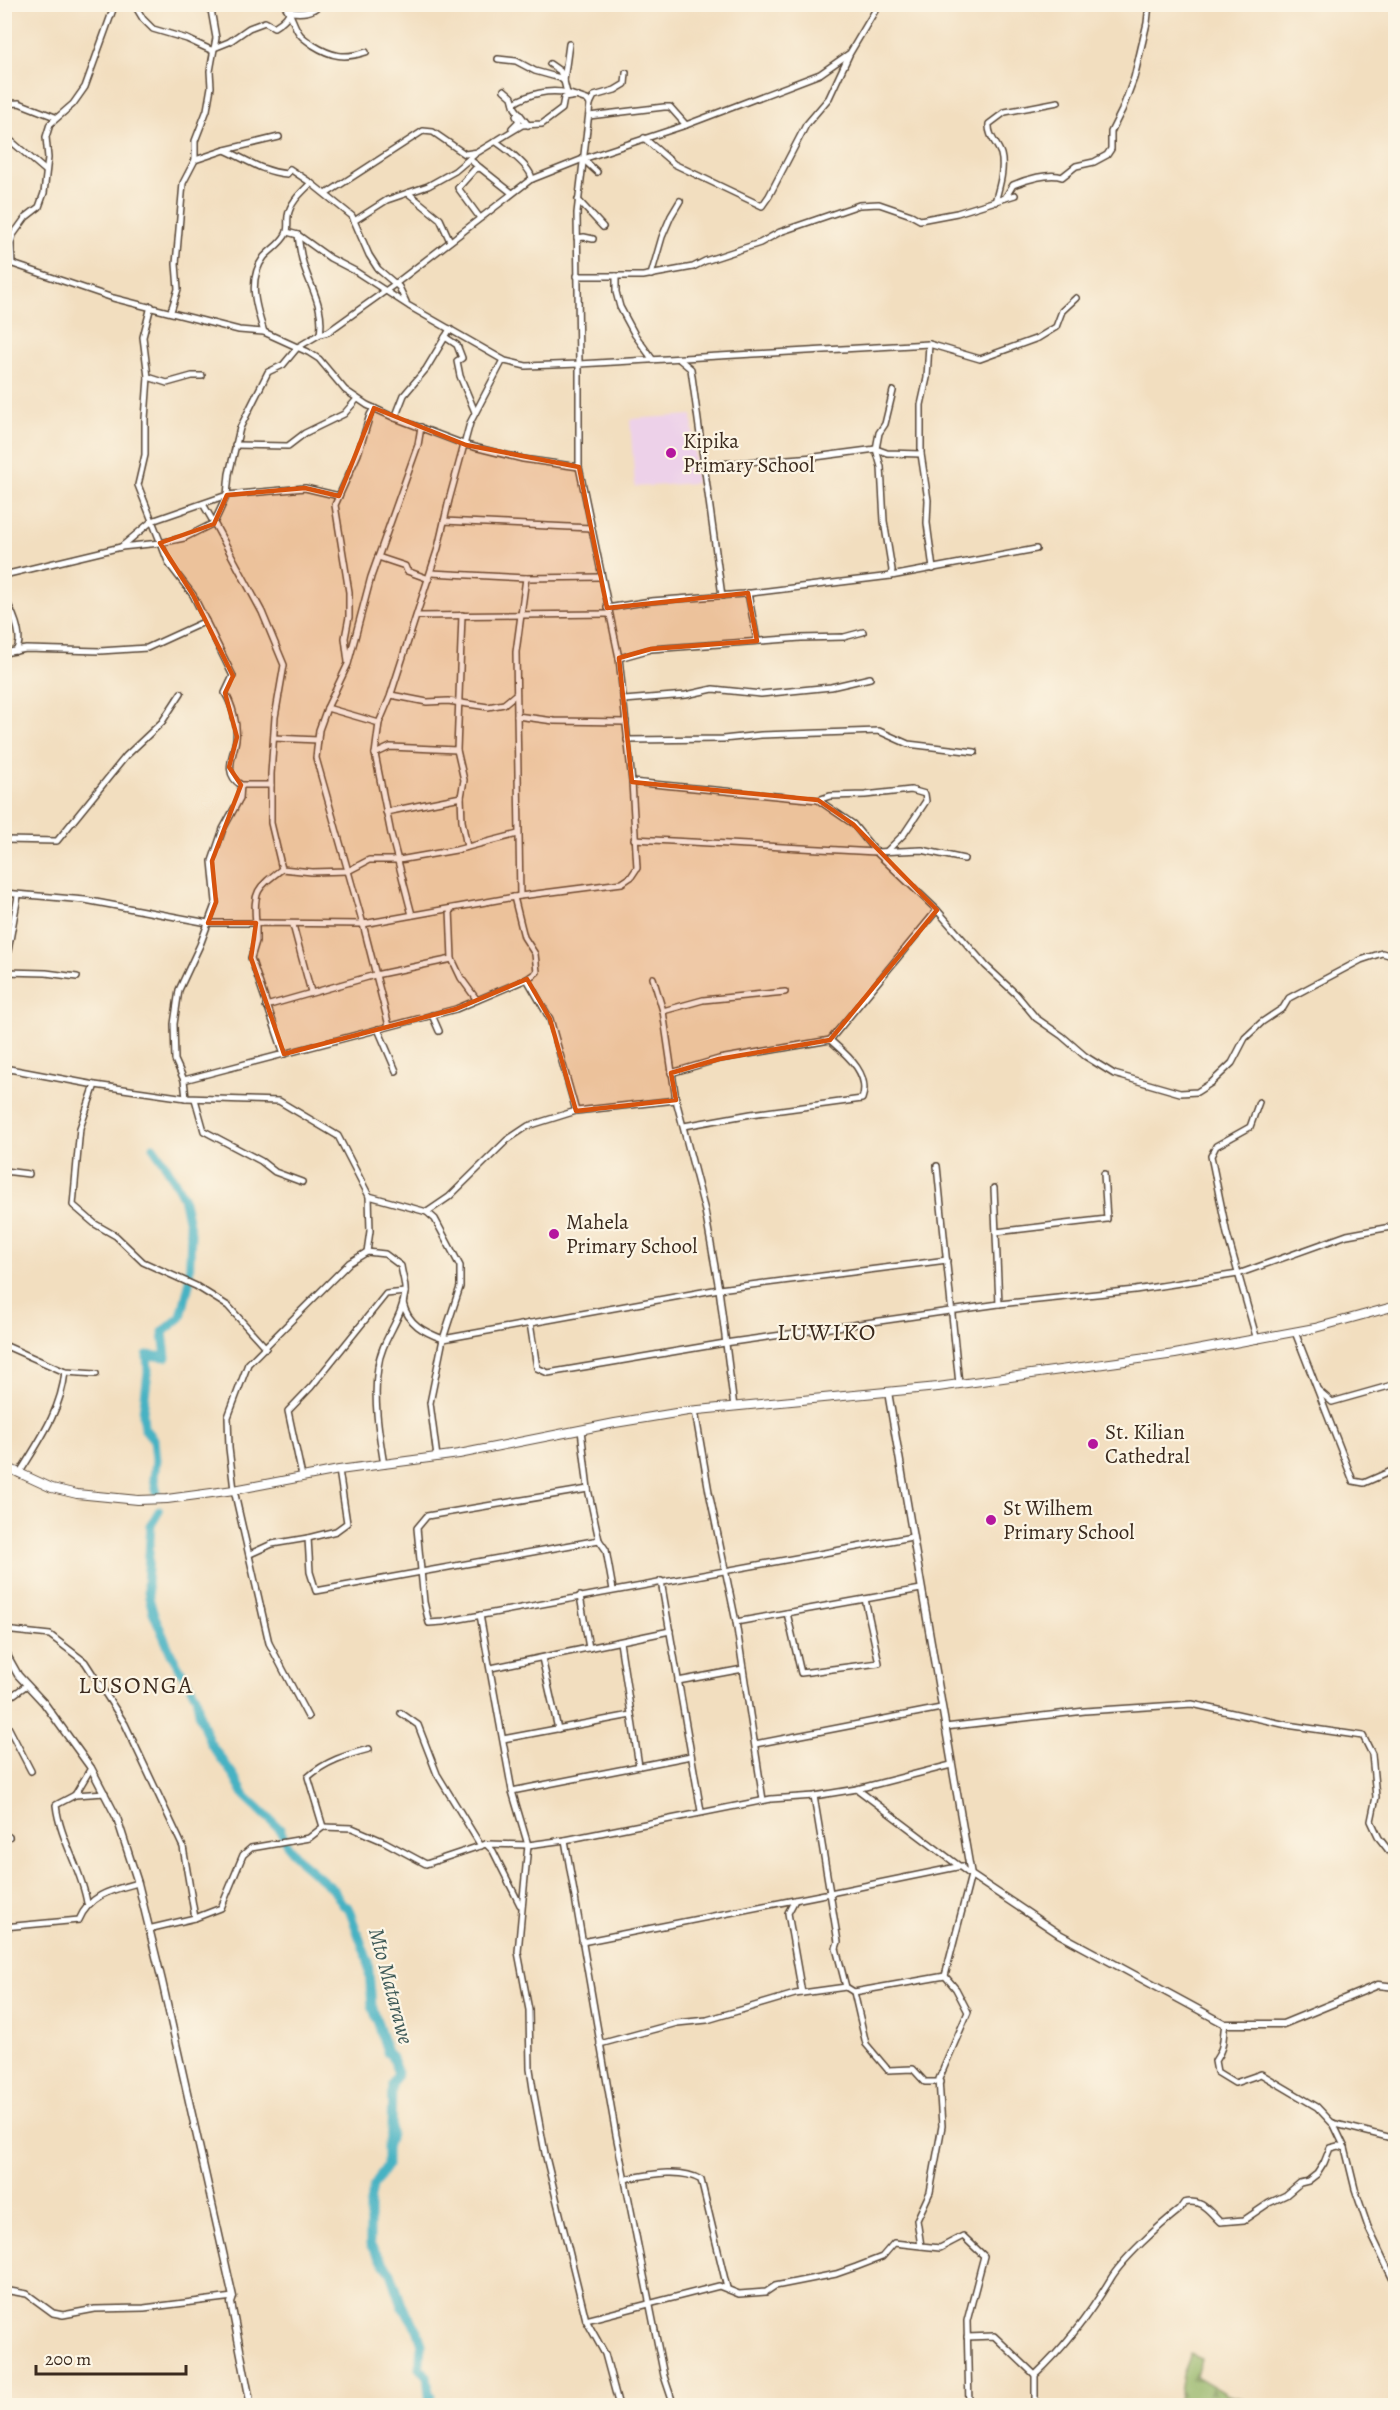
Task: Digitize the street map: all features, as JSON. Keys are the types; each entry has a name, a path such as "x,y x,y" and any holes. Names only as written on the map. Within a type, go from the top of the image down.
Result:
{"main road":[{"path":"4,1466 52,1488 99,1498 167,1499 234,1490 339,1470 437,1457 695,1411 959,1384 1175,1354 1295,1332 1395,1306"}],"street":[{"path":"12,264 13,235 23,220 36,211 42,200 46,171 46,137 50,124 55,117 73,104 85,87 115,4"},
{"path":"134,4 143,19 153,29 214,49 249,28 265,22 274,27 283,22 291,12 293,4"},
{"path":"171,311 177,289 176,264 183,183 195,160 195,141 211,87 210,71 216,38 210,4"},
{"path":"283,4 291,12 300,36 323,52 337,57 350,58 366,52"},
{"path":"291,12 303,14 316,9 320,4"},
{"path":"1005,198 1013,185 1047,175 1062,177 1076,166 1094,162 1107,155 1111,149 1111,132 1122,111 1134,78 1147,23 1149,4"},
{"path":"644,138 674,164 762,206 806,125 828,98 850,53 877,7"},
{"path":"354,221 387,200 428,186 455,171 478,152 522,125 546,121 562,109 569,44"},
{"path":"4,575 122,547 184,538 214,523 227,495 240,428 268,372 283,365 298,347 320,333 327,332 387,290 532,179 583,159 686,125 820,74 850,53"},
{"path":"498,59 516,60 535,71 564,81"},
{"path":"550,64 560,71 564,81"},
{"path":"4,893 85,900 208,923 363,924 517,896 622,883 631,877 637,868 632,782 619,658 579,467 577,276 578,200 590,104 594,96 625,84 626,73"},
{"path":"504,90 512,97 518,112 528,125"},
{"path":"514,103 555,90 565,96 577,96 587,100 590,104"},
{"path":"995,202 1000,186 1001,155 988,131 989,124 1005,112 1058,102"},
{"path":"4,104 19,103 55,117"},
{"path":"589,116 664,106 670,107 686,125"},
{"path":"511,132 519,121 516,116 518,112"},
{"path":"326,194 423,131 433,132 465,154 478,152"},
{"path":"4,135 46,171"},
{"path":"195,160 279,137"},
{"path":"495,141 527,168 532,174 532,179"},
{"path":"225,150 244,162 267,171 287,174 290,169 326,194 352,216 369,255 378,269 395,284 409,306"},
{"path":"469,159 512,193"},
{"path":"583,159 597,172"},
{"path":"480,168 476,169 458,188 480,218"},
{"path":"264,332 258,312 253,279 264,257 278,246 288,232 288,214 293,202 311,183"},
{"path":"408,193 440,219 450,241"},
{"path":"577,276 651,275 693,267 760,243 780,232 859,206 879,204 920,220 957,213 1015,195"},
{"path":"578,200 603,227"},
{"path":"651,275 662,237 671,216 681,201"},
{"path":"288,232 298,235 330,258 503,360 526,366 929,344 980,359 1038,338 1056,327 1062,310 1076,298"},
{"path":"298,235 302,259 313,286 322,322 320,333"},
{"path":"577,238 593,239"},
{"path":"4,261 113,298 239,330 264,332 319,359 337,382 357,399 395,418 466,445 523,459 579,467"},
{"path":"616,276 616,292 620,307 635,335 653,360"},
{"path":"151,306 143,337 148,377 145,419 146,455 138,485 169,564 193,595 233,676 225,693 231,702 237,737 229,767 234,781 241,785 271,785"},
{"path":"395,418 404,395 426,369 450,329"},
{"path":"445,337 457,345 462,358 457,362 460,376 475,412"},
{"path":"929,344 927,378 921,405 921,454 928,500 927,523 933,568"},
{"path":"679,359 691,369 691,384 705,465 722,596"},
{"path":"412,915 386,812 375,754 379,723 391,695 430,576 470,423 503,360"},
{"path":"148,377 167,383 192,376 202,376"},
{"path":"891,576 880,467 876,449 893,391"},
{"path":"235,445 288,446 305,433 344,414 357,399"},
{"path":"348,664 345,638 349,592 335,505 358,454 374,408"},
{"path":"388,1026 363,924 316,758 319,730 348,664 359,617 418,445 420,427"},
{"path":"705,465 815,457 876,449 888,453 921,454"},
{"path":"122,547 152,521 227,495 305,488 339,496"},
{"path":"203,504 262,612 284,665 274,738 271,785 271,823 282,869"},
{"path":"444,521 591,528"},
{"path":"417,616 608,611 651,601 722,596 891,576 1036,549"},
{"path":"378,558 405,566 407,571 430,576 601,578"},
{"path":"184,1080 456,1009 527,979 537,972 535,954 524,937 517,896 516,652 523,614 526,578"},
{"path":"748,593 757,641"},
{"path":"4,597 17,627 19,645 16,651"},
{"path":"462,615 457,750 464,780 461,797 462,822 467,847"},
{"path":"4,653 26,649 100,651 147,648 206,621"},
{"path":"619,658 651,650 757,641 844,637 863,632"},
{"path":"624,700 686,695 713,689 761,694 831,687 870,678"},
{"path":"4,840 57,841 126,756 162,722 181,693"},
{"path":"391,695 427,702 448,701 459,704 497,706 516,694"},
{"path":"327,708 379,723"},
{"path":"517,716 554,721 626,722"},
{"path":"627,740 723,739 761,735 879,731 908,744 975,752"},
{"path":"274,738 318,740"},
{"path":"375,754 390,747 457,750"},
{"path":"632,782 818,800 830,796 911,790 925,794 926,801 904,834 886,851"},
{"path":"186,1098 184,1080 175,1060 174,1024 179,990 216,902 212,861 223,829 240,798 241,785"},
{"path":"386,812 461,797"},
{"path":"818,800 852,824 876,852 937,910 1036,1018 1085,1056 1114,1074 1180,1093 1197,1092 1211,1083 1232,1063 1245,1038 1262,1022 1283,1008 1289,998 1361,960 1382,952 1395,957"},
{"path":"284,1054 251,958 256,941 255,906 259,887 282,869 312,873 348,871 369,860 399,860 467,847 518,834"},
{"path":"634,839 876,852 922,850 964,859"},
{"path":"18,896 5,973 46,973 77,977"},
{"path":"450,909 452,959 460,978 477,1000"},
{"path":"671,1073 719,1059 830,1040 937,910"},
{"path":"293,925 311,992"},
{"path":"266,1006 375,975 452,959"},
{"path":"653,978 663,1011 676,1100 705,1210 719,1289 734,1407"},
{"path":"527,979 550,1019 576,1111"},
{"path":"663,1011 704,1000 785,992"},
{"path":"432,1015 439,1031"},
{"path":"378,1029 396,1071"},
{"path":"684,1126 751,1114 862,1099 866,1087 861,1075 844,1052 830,1040"},
{"path":"4,1068 95,1085 186,1098 279,1101 338,1136 369,1196 370,1231 367,1252"},
{"path":"95,1085 80,1128 73,1205 95,1224 116,1236 143,1262 196,1286 228,1306 266,1348"},
{"path":"195,1099 204,1131 261,1161 275,1172 302,1182"},
{"path":"427,1212 448,1197 507,1140 528,1126 576,1111 676,1100"},
{"path":"1257,1340 1238,1274 1211,1156 1216,1146 1250,1127 1259,1102"},
{"path":"937,1166 959,1384"},
{"path":"4,1171 29,1174"},
{"path":"996,1232 1107,1219 1104,1174"},
{"path":"994,1188 999,1304"},
{"path":"369,1196 427,1212 435,1220 460,1266 460,1287 443,1339 430,1403 437,1457"},
{"path":"530,1323 537,1368 548,1372 725,1343 999,1304 1135,1290 1238,1274 1347,1235 1395,1226"},
{"path":"308,1717 269,1643 234,1490 228,1416 248,1364 349,1263 367,1252 385,1254 400,1266 405,1292 400,1314 384,1344 378,1368 379,1436 384,1465"},
{"path":"403,1302 405,1312 414,1324 443,1339 719,1289 947,1260"},
{"path":"302,1476 288,1411 311,1387 386,1294 405,1292"},
{"path":"1295,1332 1353,1480 1364,1483 1395,1469"},
{"path":"4,1346 65,1372 96,1374"},
{"path":"19,1474 50,1423 63,1392 65,1372"},
{"path":"1317,1389 1332,1402 1395,1384"},
{"path":"888,1392 971,1875 945,1976"},
{"path":"695,1411 736,1622 763,1800"},
{"path":"581,1430 588,1489 599,1540 606,1550 614,1590"},
{"path":"250,1554 272,1544 336,1531 347,1523 339,1470"},
{"path":"588,1489 427,1516 417,1528 424,1602 429,1623 912,1537"},
{"path":"308,1538 310,1572 316,1591 599,1540"},
{"path":"661,1581 701,1811"},
{"path":"736,1622 921,1589"},
{"path":"580,1596 589,1648"},
{"path":"787,1613 801,1673 879,1663 865,1599"},
{"path":"480,1615 512,1791 528,1845 518,1952 529,2010 530,2069 533,2089 545,2153 586,2320 605,2354 620,2406"},
{"path":"4,1630 50,1635 85,1662 125,1724 183,1847 195,1918"},
{"path":"491,1668 670,1631"},
{"path":"620,1642 639,1766"},
{"path":"4,1650 18,1675 44,1703 91,1768 117,1818 138,1883 188,2090 232,2297 231,2303 251,2406"},
{"path":"542,1658 558,1729"},
{"path":"678,1681 743,1669"},
{"path":"5,1702 27,1685"},
{"path":"945,1727 1085,1711 1192,1704 1287,1725 1363,1736 1372,1754 1376,1797 1371,1821 1379,1838 1395,1860"},
{"path":"755,1744 942,1708"},
{"path":"401,1713 418,1725 437,1774 484,1845 492,1851 521,1906"},
{"path":"503,1740 631,1715"},
{"path":"4,1719 31,1771"},
{"path":"323,1827 308,1777 317,1768 340,1756 369,1749"},
{"path":"512,1791 691,1756"},
{"path":"148,1929 195,1918 221,1908 243,1855 251,1848 309,1838 323,1827 352,1828 385,1842 426,1864 484,1845 528,1845 565,1840 763,1800 814,1797 857,1789 951,1765"},
{"path":"75,1795 91,1768"},
{"path":"857,1789 971,1875 1059,1934 1225,2024 1283,2024 1378,1985 1395,1987"},
{"path":"4,1927 79,1920 87,1903 85,1890 75,1868 57,1815 56,1805 75,1795 105,1793"},
{"path":"814,1797 838,1942 836,1948 846,1987"},
{"path":"565,1840 649,2306 664,2376 674,2406"},
{"path":"582,1942 969,1865"},
{"path":"87,1903 108,1891 138,1883"},
{"path":"795,1900 788,1913 802,1993"},
{"path":"600,2044 677,2023 707,2020 802,1993 846,1987 854,1992 945,1976"},
{"path":"921,2246 917,2220 930,2192 942,2126 939,2079 968,2012 956,1989 945,1976"},
{"path":"854,1992 866,2044 888,2070 913,2068 925,2082 940,2082"},
{"path":"1225,2024 1222,2036 1224,2048 1215,2061 1217,2072 1235,2083 1261,2074 1317,2106 1332,2123 1345,2148 1355,2189 1368,2227 1395,2286"},
{"path":"1332,2123 1395,2139"},
{"path":"1035,2406 1035,2375 1076,2331 1110,2279 1184,2203 1192,2200 1200,2202 1220,2222 1244,2220 1317,2174 1330,2148 1345,2148"},
{"path":"625,2179 655,2174 675,2174 701,2180 727,2288"},
{"path":"586,2320 649,2306 719,2286 739,2294 766,2292 775,2286 836,2274 856,2267 882,2257 894,2243 904,2242 940,2248 963,2236 984,2256 968,2314 969,2406"},
{"path":"4,2290 27,2294 53,2313 63,2315 95,2309 144,2308 232,2297"},
{"path":"967,2337 994,2336 1035,2375"}],"highlighted area":[{"path":"374,408 466,445 579,467 607,608 748,593 757,641 651,649 619,658 632,782 818,800 853,824 937,910 830,1040 719,1059 671,1073 676,1100 576,1111 550,1019 527,979 456,1009 284,1054 251,958 256,923 208,923 216,902 212,861 241,785 229,767 237,737 225,693 233,676 193,595 160,543 214,524 227,495 305,488 339,496"}],"shaded area":[{"path":"692,415 696,483 635,487 630,419"}],"green space":[{"path":"1191,2354 1201,2359 1196,2376 1228,2395 1267,2405 1178,2405 1183,2374"}],"waterway":[{"name":"Mto Matarawe","path":"153,1147 183,1197 191,1233 189,1284 181,1317 163,1332 166,1357 147,1355 144,1428 154,1440 156,1460 154,1478 157,1493"},
{"name":"Mto Matarawe","path":"159,1511 151,1525 147,1584 149,1597 171,1654 196,1696 200,1717 210,1743 234,1776 245,1796 280,1829 287,1845 300,1861 333,1889 343,1905 348,1907 368,1961 372,2005 387,2052 398,2073 392,2084 391,2134 387,2148 387,2166 373,2186 370,2203 370,2245 391,2273 402,2305 417,2329 422,2344 419,2368 427,2375 431,2396 428,2401 429,2406"}],"place":[{"name":"Kipika Primary School","path":"671,453"},
{"name":"Mahela Primary School","path":"554,1234"},
{"name":"St. Kilian Cathedral","path":"1093,1444"},
{"name":"St Wilhem Primary School","path":"991,1520"}],"district":[{"name":"LUWIKO","path":"827,1332"},
{"name":"LUSONGA","path":"136,1685"}]}
